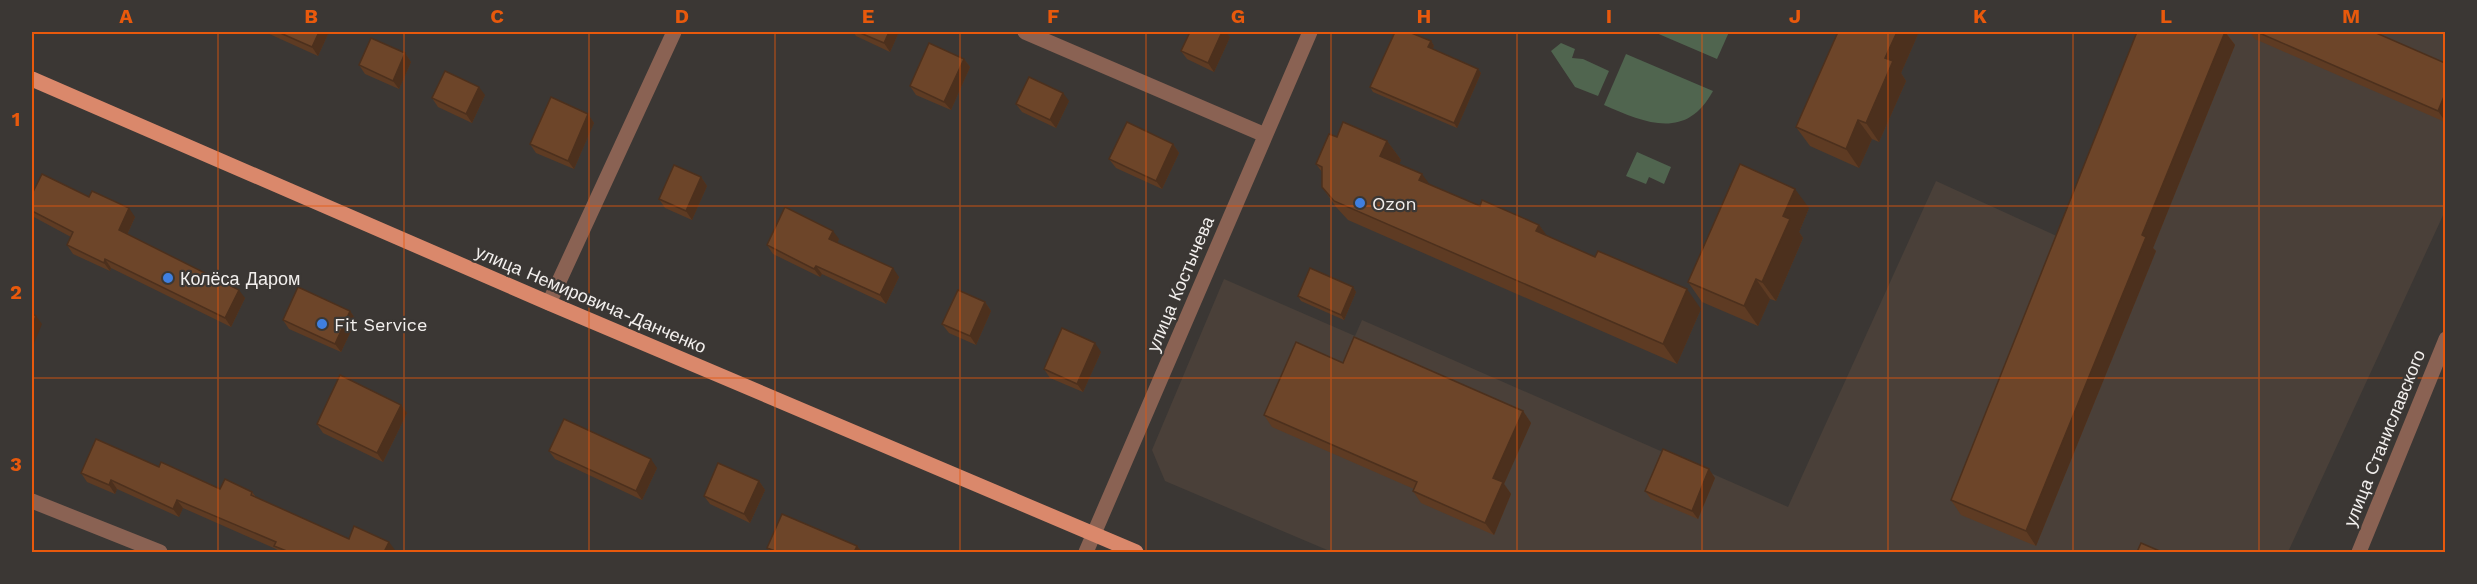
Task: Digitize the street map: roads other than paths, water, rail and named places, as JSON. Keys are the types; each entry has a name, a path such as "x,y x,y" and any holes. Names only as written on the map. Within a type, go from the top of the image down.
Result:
{"main road":[{"name":"улица Немировича-Данченко","path":"32,79 549,303 1136,552"}],"street":[{"path":"549,303 674,32"},
{"path":"1025,32 1265,135"},
{"name":"улица Костычева","path":"1086,552 1310,32"},
{"name":"улица Станиславского","path":"2359,552 2445,339"},
{"path":"32,501 160,552"}],"place":[{"name":"Ozon","path":"1360,203"},
{"name":"Колёса Даром","path":"168,278"},
{"name":"Fit Service","path":"322,324"}]}
